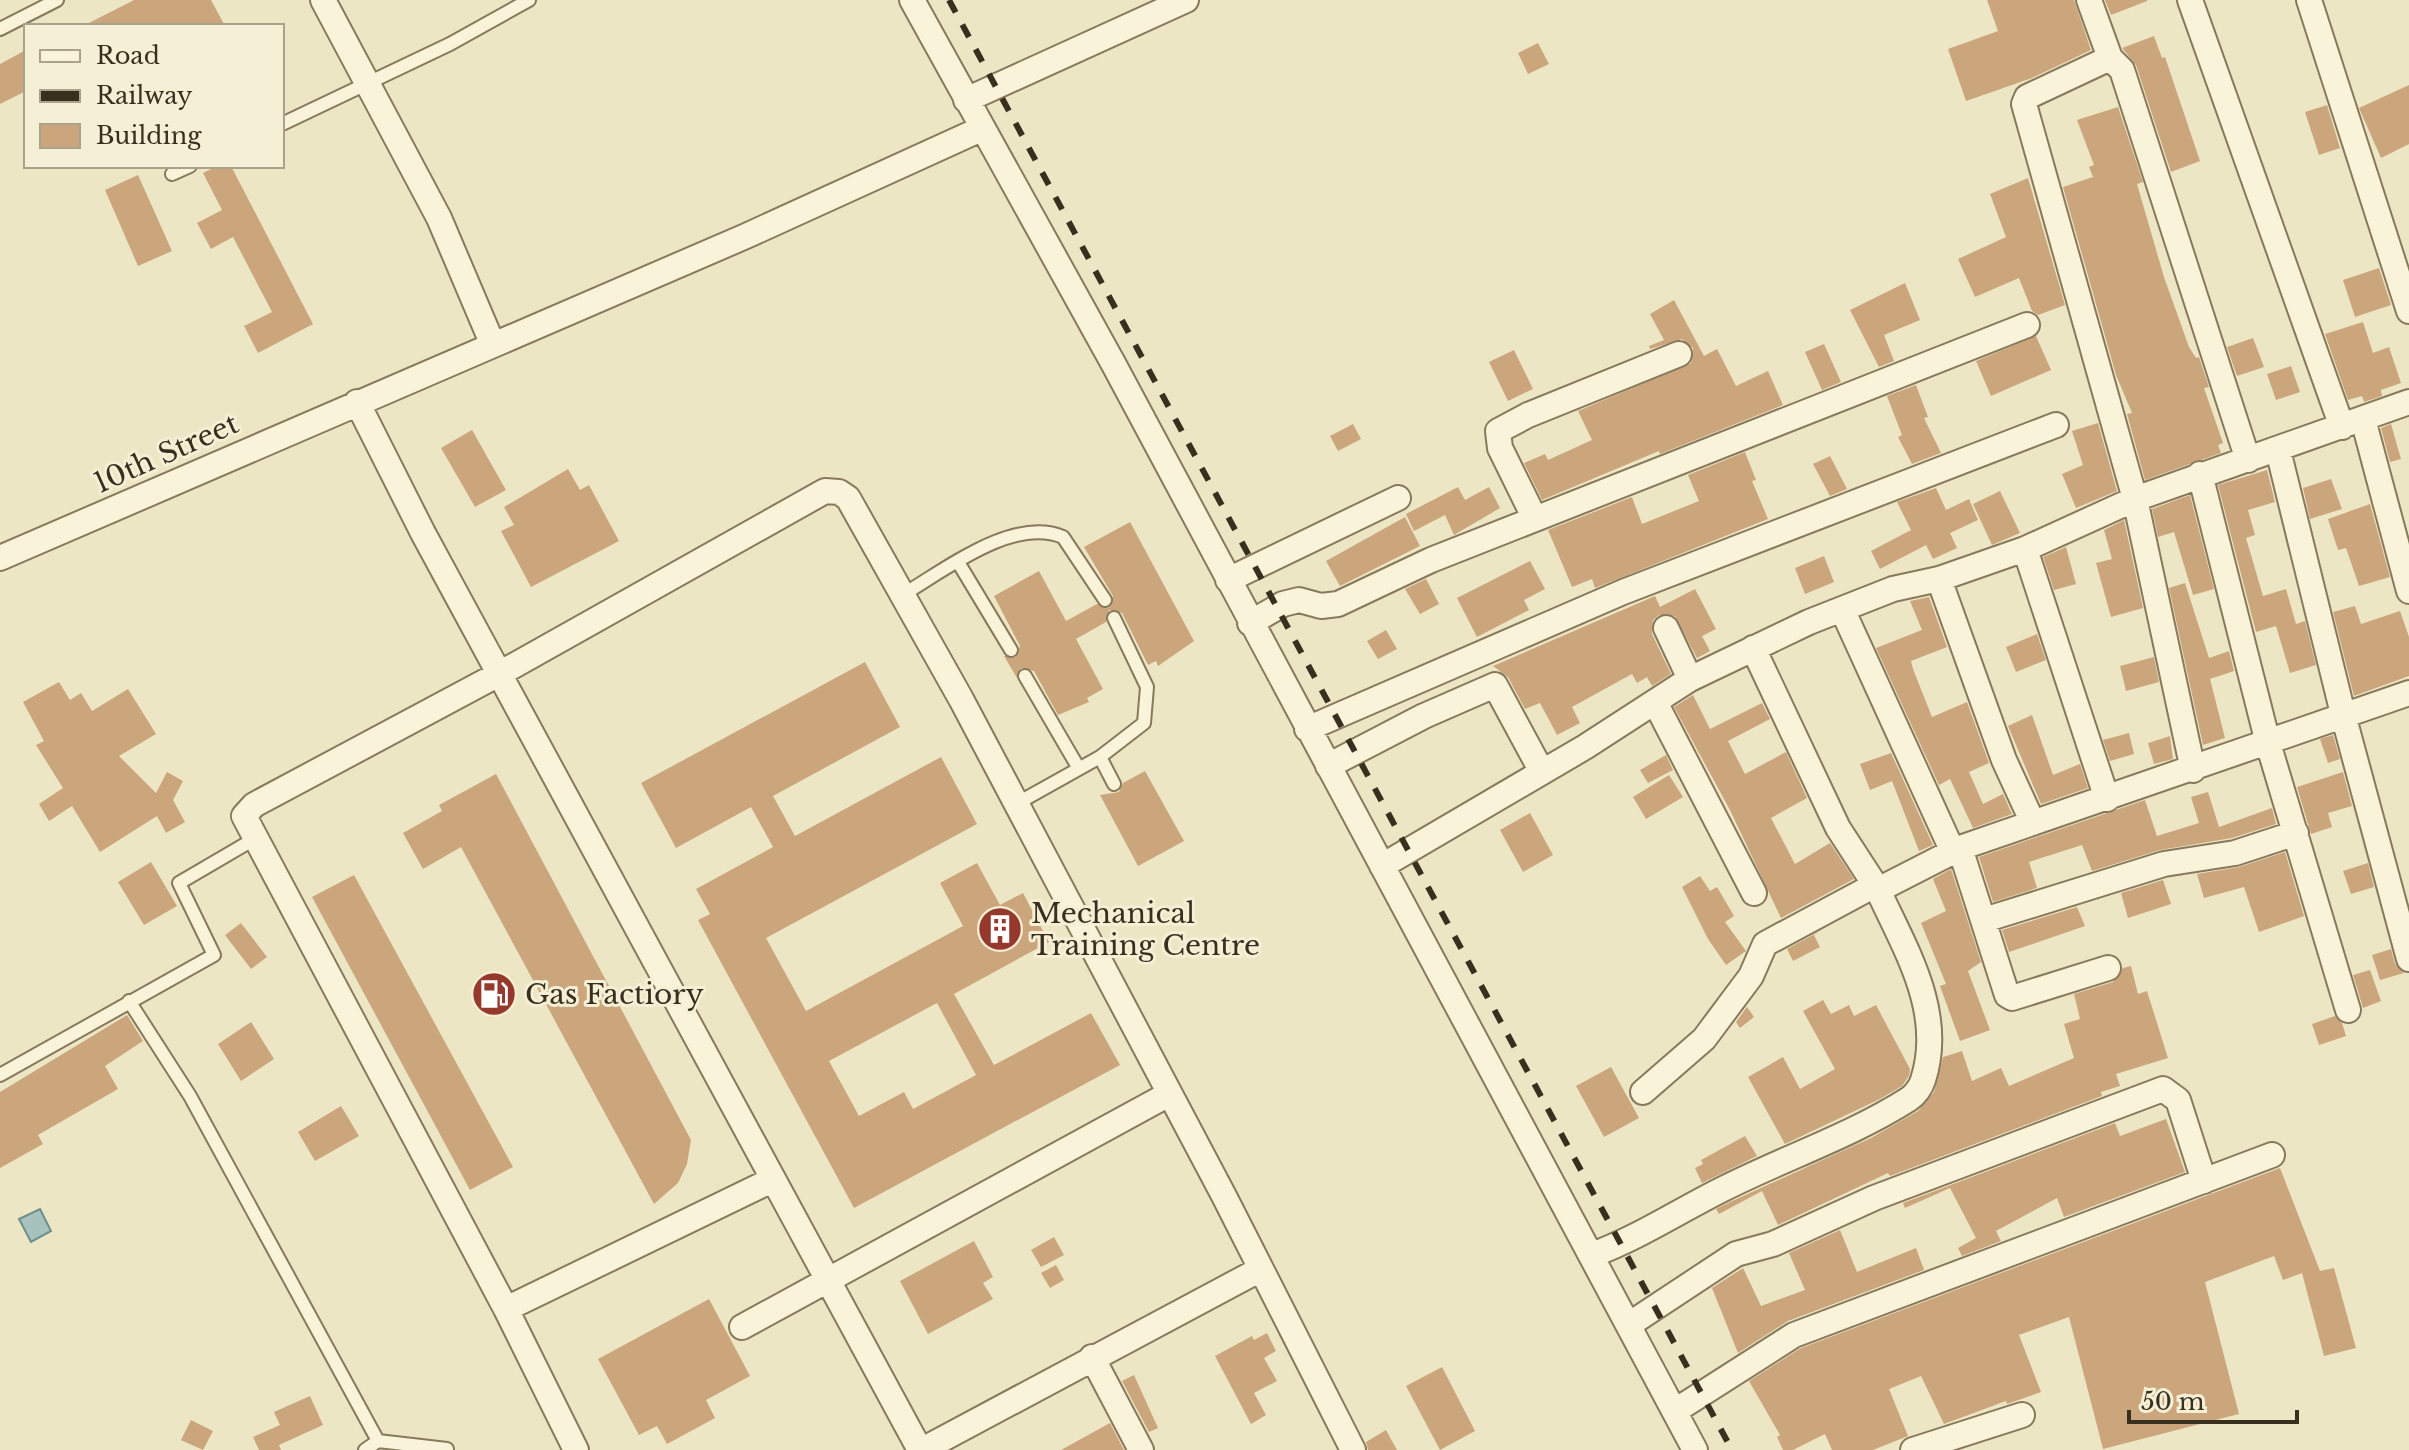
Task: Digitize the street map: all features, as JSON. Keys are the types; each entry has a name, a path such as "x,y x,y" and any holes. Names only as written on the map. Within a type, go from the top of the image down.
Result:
{"street":[{"path":"323,0 439,218 493,345"},
{"path":"912,0 1113,363 1695,1450"},
{"path":"966,100 1186,0"},
{"path":"2089,0 2110,58 2122,70 2248,460"},
{"path":"2190,0 2352,423 2409,591"},
{"path":"2309,0 2409,311"},
{"path":"2110,58 2027,97 2024,104 2135,499 2193,770"},
{"name":"10th Street","path":"0,558 981,129"},
{"path":"1250,623 1283,604 1299,600 1321,606 1338,604 1431,560 2027,325"},
{"path":"1535,519 1500,448 1498,431 1528,415 1679,354"},
{"path":"357,402 499,674 921,1450 1261,1269"},
{"path":"1382,866 1542,772 1690,679 1753,648 1893,589 1939,579 2025,549 2135,499 2200,474 2278,450 2409,402"},
{"path":"1307,729 1623,592 2056,425"},
{"path":"2278,450 2344,718 2409,959"},
{"path":"2200,474 2268,743 2348,1010"},
{"path":"576,1450 506,1309 244,816 254,805 499,674 825,491 839,492 848,498 904,594 1261,1269 1353,1450"},
{"path":"1228,580 1398,498"},
{"path":"2025,549 2107,799"},
{"path":"1939,579 2004,760 2033,823"},
{"path":"1842,609 1956,850 1984,920 2004,989 2012,998 2108,968"},
{"path":"1666,628 1690,679"},
{"path":"1592,1255 1620,1244 1724,1189 1811,1150 1912,1097 1923,1080 1930,1041 1924,991 1877,888 1838,828 1753,648"},
{"path":"1481,655 1542,772"},
{"path":"1328,766 1424,716 1495,685"},
{"path":"1643,1092 1704,1039 1751,976 1765,944 1956,850 2409,693"},
{"path":"1655,702 1754,893"},
{"path":"1984,920 2164,864 2235,853 2296,833"},
{"path":"1630,1324 1736,1254 1773,1244 1874,1198 2163,1089 2178,1100 2204,1181"},
{"path":"742,1327 1169,1094"},
{"path":"1675,1411 1794,1335 2272,1155"},
{"path":"506,1309 772,1180"},
{"path":"1092,1357 1141,1450"},
{"path":"1913,1450 2022,1415"}],"lane":[{"path":"0,29 57,0"},
{"path":"284,123 367,85 529,0"},
{"path":"172,174 186,168"},
{"path":"904,594 958,562 1019,533 1052,532 1073,547 1105,600"},
{"path":"958,562 1011,650"},
{"path":"1016,804 1100,757 1144,723 1147,687 1114,618"},
{"path":"1025,676 1078,767"},
{"path":"1100,757 1114,784"},
{"path":"0,1075 214,955 179,883 256,838"},
{"path":"129,1001 190,1096 378,1441"},
{"path":"365,1450 378,1441 447,1449"}],"water":[{"path":"40,1209 51,1231 31,1242 19,1219"}],"building":[{"path":"134,0 211,0 224,24 87,24"},
{"path":"1987,0 2074,0 2091,50 2032,78 1966,101 1948,49 1998,31"},
{"path":"2105,0 2147,0 2147,1 2111,15"},
{"path":"2154,36 2162,58 2165,57 2200,161 2171,172 2136,65 2122,48"},
{"path":"1538,43 1549,64 1528,74 1518,53"},
{"path":"24,51 24,92 0,104 0,64"},
{"path":"2409,85 2409,144 2381,158 2359,108"},
{"path":"2327,105 2340,148 2319,155 2305,112"},
{"path":"2118,107 2143,182 2137,184 2164,277 2189,347 2196,358 2199,357 2209,387 2204,388 2223,443 2218,445 2221,453 2145,480 2127,414 2132,413 2116,375 2063,187 2093,177 2089,167 2094,165 2077,120"},
{"path":"213,168 232,168 313,324 258,353 244,326 272,312 233,237 211,249 197,223 222,210 203,173"},
{"path":"138,175 172,251 138,266 105,190"},
{"path":"2028,178 2065,305 2038,315 2032,311 2019,278 1975,297 1958,259 2006,237 1990,194"},
{"path":"2379,268 2391,305 2355,317 2343,280"},
{"path":"1905,283 1920,320 1884,335 1894,361 1879,367 1850,310"},
{"path":"1674,300 1704,356 1717,349 1736,386 1768,371 1783,405 1660,454 1659,451 1542,500 1524,463 1545,454 1548,460 1592,440 1578,411 1691,363 1693,348 1682,339 1650,349 1649,346 1664,340 1650,314"},
{"path":"2363,322 2373,353 2389,347 2401,383 2381,390 2382,396 2364,402 2362,396 2348,400 2325,334"},
{"path":"2036,336 2051,370 1991,396 1976,361"},
{"path":"2253,338 2264,367 2237,376 2227,347"},
{"path":"1824,344 1841,382 1822,390 1805,352"},
{"path":"1514,350 1533,389 1508,401 1489,362"},
{"path":"2291,366 2300,392 2276,400 2267,374"},
{"path":"1916,385 1928,417 1924,418 1941,453 1912,464 1898,437 1902,435 1887,396"},
{"path":"2098,423 2117,491 2076,508 2062,474 2083,465 2072,431"},
{"path":"1353,424 1361,439 1338,451 1330,436"},
{"path":"2391,424 2401,459 2390,462 2381,428"},
{"path":"472,430 506,490 475,507 441,448"},
{"path":"1745,452 1756,480 1752,481 1768,519 1595,588 1592,579 1572,587 1548,530 1632,497 1642,524 1699,501 1688,475"},
{"path":"1830,456 1847,489 1830,496 1813,464"},
{"path":"568,469 580,490 589,485 619,541 531,587 501,531 514,525 504,507"},
{"path":"2267,470 2275,502 2248,510 2255,535 2246,538 2263,596 2286,589 2296,624 2305,621 2316,665 2290,673 2276,626 2256,632 2218,485"},
{"path":"2331,479 2342,509 2310,519 2303,488"},
{"path":"1458,487 1465,500 1489,487 1500,508 1454,535 1445,515 1414,531 1406,514"},
{"path":"1936,488 1946,510 1969,499 1978,520 1950,533 1957,548 1933,559 1926,545 1880,569 1871,551 1911,530 1897,502"},
{"path":"2000,491 2020,533 1992,545 1973,504"},
{"path":"2190,495 2214,589 2193,595 2174,532 2158,537 2152,509"},
{"path":"2370,504 2390,577 2359,586 2346,548 2338,550 2328,519"},
{"path":"1405,517 1420,546 1340,586 1326,561"},
{"path":"2124,520 2143,608 2111,617 2096,563 2112,559 2104,530"},
{"path":"1130,522 1194,641 1158,666 1156,661 1148,665 1122,613 1109,610 1106,622 1076,639 1103,689 1087,698 1089,702 1058,715 1034,671 1021,668 1017,678 1004,656 1016,657 1020,646 994,596 1039,571 1066,621 1097,604 1109,608 1113,596 1084,547"},
{"path":"2066,547 2076,584 2054,590 2043,557"},
{"path":"1824,556 1834,582 1805,594 1795,568"},
{"path":"1530,561 1545,589 1524,600 1529,610 1477,637 1457,598"},
{"path":"1426,579 1439,604 1420,614 1405,589"},
{"path":"2185,583 2209,658 2229,651 2234,671 2210,679 2225,738 2203,745 2169,588"},
{"path":"1695,589 1716,629 1702,636 1710,651 1697,658 1675,616 1659,615 1653,620 1652,634 1671,674 1652,686 1647,677 1637,683 1632,674 1572,707 1580,723 1557,735 1540,703 1525,709 1508,677 1493,666 1655,596 1660,607"},
{"path":"1929,597 1947,647 1911,661 1913,669 1932,717 1967,702 1989,763 1969,772 1983,804 2003,794 2012,814 1973,828 1950,779 1939,785 1876,648 1922,630 1910,601"},
{"path":"2355,606 2361,624 2400,611 2409,637 2409,676 2354,696 2333,612"},
{"path":"1386,630 1397,649 1378,659 1367,641"},
{"path":"2037,634 2046,660 2016,672 2006,647"},
{"path":"2154,657 2159,682 2126,691 2120,666"},
{"name":"Mechanical Training Centre","path":"865,662 900,727 773,796 795,836 941,757 977,824 766,938 806,1011 963,926 940,883 977,863 1000,905 1023,893 1049,942 954,994 994,1065 1091,1013 1120,1065 854,1208 698,920 710,914 696,889 773,847 751,807 676,848 641,783","holes":["937,1003 976,1075 913,1109 904,1092 859,1116 829,1061"]},
{"path":"59,682 70,700 81,693 92,711 128,689 156,734 119,756 156,793 167,772 183,781 173,800 185,822 166,833 157,816 100,852 72,806 49,821 39,804 63,788 36,745 44,741 23,702"},
{"path":"1693,695 1710,729 1762,703 1770,719 1728,741 1745,774 1786,752 1807,798 1771,818 1795,864 1830,843 1854,879 1781,918 1730,810 1674,707"},
{"path":"2032,715 2053,775 2080,764 2088,788 2041,804 2008,726"},
{"path":"2129,733 2134,754 2110,761 2103,740"},
{"path":"2333,735 2340,759 2328,763 2320,739"},
{"path":"2170,736 2173,759 2154,764 2148,743"},
{"path":"1891,753 1933,845 1919,851 1892,781 1870,790 1860,764"},
{"path":"1666,755 1673,770 1648,783 1640,770"},
{"path":"1145,771 1184,841 1138,866 1100,795 1119,792 1123,783"},
{"path":"2343,772 2352,806 2328,813 2332,827 2311,834 2297,787"},
{"path":"496,774 691,1140 687,1164 678,1183 654,1204 461,847 423,869 403,833 442,811 439,805"},
{"path":"1669,775 1683,797 1646,819 1633,797"},
{"path":"2208,792 2219,827 2272,808 2276,824 2232,838 2160,850 2092,871 2082,845 2029,862 2037,888 1993,902 1979,857 2145,800 2157,836 2199,823 2191,797"},
{"path":"1530,813 1553,855 1523,872 1500,830"},
{"path":"2285,852 2304,916 2259,932 2244,887 2204,898 2197,874 2239,867"},
{"path":"151,862 177,906 144,925 118,882"},
{"path":"2368,863 2374,887 2351,894 2343,871"},
{"path":"1951,869 1981,962 1968,971 1990,1030 1960,1041 1940,986 1946,984 1921,923 1946,911 1933,879"},
{"path":"354,875 513,1167 470,1190 312,897"},
{"path":"1700,876 1710,891 1717,887 1734,916 1725,922 1746,951 1726,965 1708,939 1682,887"},
{"path":"2163,880 2171,904 2128,918 2121,893"},
{"path":"2077,907 2085,926 2009,952 2002,930"},
{"path":"241,923 267,957 251,969 225,935"},
{"path":"1822,930 1814,935 1820,947 1793,961 1787,949"},
{"path":"2391,949 2395,964 2404,973 2380,980 2372,955"},
{"path":"2131,966 2138,994 2147,991 2168,1058 2116,1074 2120,1086 2101,1092 2102,1096 1890,1176 1888,1173 1778,1225 1762,1191 1719,1214 1716,1209 1871,1138 1918,1111 1934,1092 1943,1057 1962,1051 1972,1081 2001,1068 2009,1086 2074,1058 2064,1024 2080,1019 2074,994 2113,982 2123,968"},
{"path":"2370,970 2381,1001 2363,1008 2353,975"},
{"path":"1823,1000 1831,1014 1849,1005 1854,1016 1876,1005 1910,1069 1909,1076 1902,1086 1880,1099 1785,1144 1748,1077 1783,1057 1800,1089 1835,1069 1803,1011"},
{"path":"1747,1007 1754,1017 1740,1028 1736,1022"},
{"path":"127,1015 143,1041 105,1066 118,1089 38,1135 43,1144 0,1168 0,1092"},
{"path":"2335,1016 2342,1023 2346,1036 2319,1045 2312,1024"},
{"path":"251,1022 274,1059 241,1081 218,1044"},
{"path":"1611,1067 1639,1118 1604,1137 1576,1086"},
{"path":"341,1106 359,1136 315,1161 298,1132"},
{"path":"2166,1119 2185,1172 2064,1217 2057,1198 1996,1231 2001,1241 1962,1256 1958,1248 1976,1238 1950,1188 1905,1208 1903,1203 2115,1123 2120,1136"},
{"path":"1745,1136 1757,1156 1702,1183 1695,1168 1703,1164 1701,1160"},
{"path":"2280,1168 2320,1271 2334,1268 2356,1348 2324,1356 2302,1273 2283,1280 2274,1256 2205,1282 2239,1414 2103,1449 2069,1317 2019,1335 2041,1392 2007,1404 2006,1401 1944,1424 1921,1376 1889,1389 1908,1436 1873,1450 1832,1450 1825,1434 1793,1450 1783,1450 1777,1437 1780,1435 1749,1381 1801,1348"},
{"path":"1840,1230 1857,1272 1916,1248 1924,1270 1788,1321 1738,1353 1712,1288 1743,1268 1761,1306 1805,1290 1789,1253"},
{"path":"1054,1237 1064,1255 1041,1267 1031,1250"},
{"path":"974,1241 993,1277 983,1283 993,1299 928,1334 900,1281"},
{"path":"1056,1265 1064,1280 1050,1288 1041,1273"},
{"path":"709,1299 750,1376 706,1400 715,1418 667,1444 657,1426 639,1435 598,1359"},
{"path":"1267,1333 1276,1351 1264,1358 1277,1381 1254,1393 1266,1415 1251,1424 1215,1356 1252,1336 1254,1340"},
{"path":"1442,1367 1475,1431 1440,1450 1406,1386"},
{"path":"1134,1375 1158,1428 1149,1432 1122,1381"},
{"path":"310,1396 323,1425 279,1445 281,1450 259,1450 253,1437 280,1425 274,1412"},
{"path":"191,1420 213,1431 203,1450 181,1440"},
{"path":"1110,1423 1124,1450 1061,1450"},
{"path":"1386,1430 1397,1450 1368,1450 1366,1442"}],"railway":[{"path":"949,0 1732,1450"}],"place":[{"name":"Mechanical Training Centre","path":"1000,929"},
{"name":"Gas Factiory","path":"494,994"}]}
